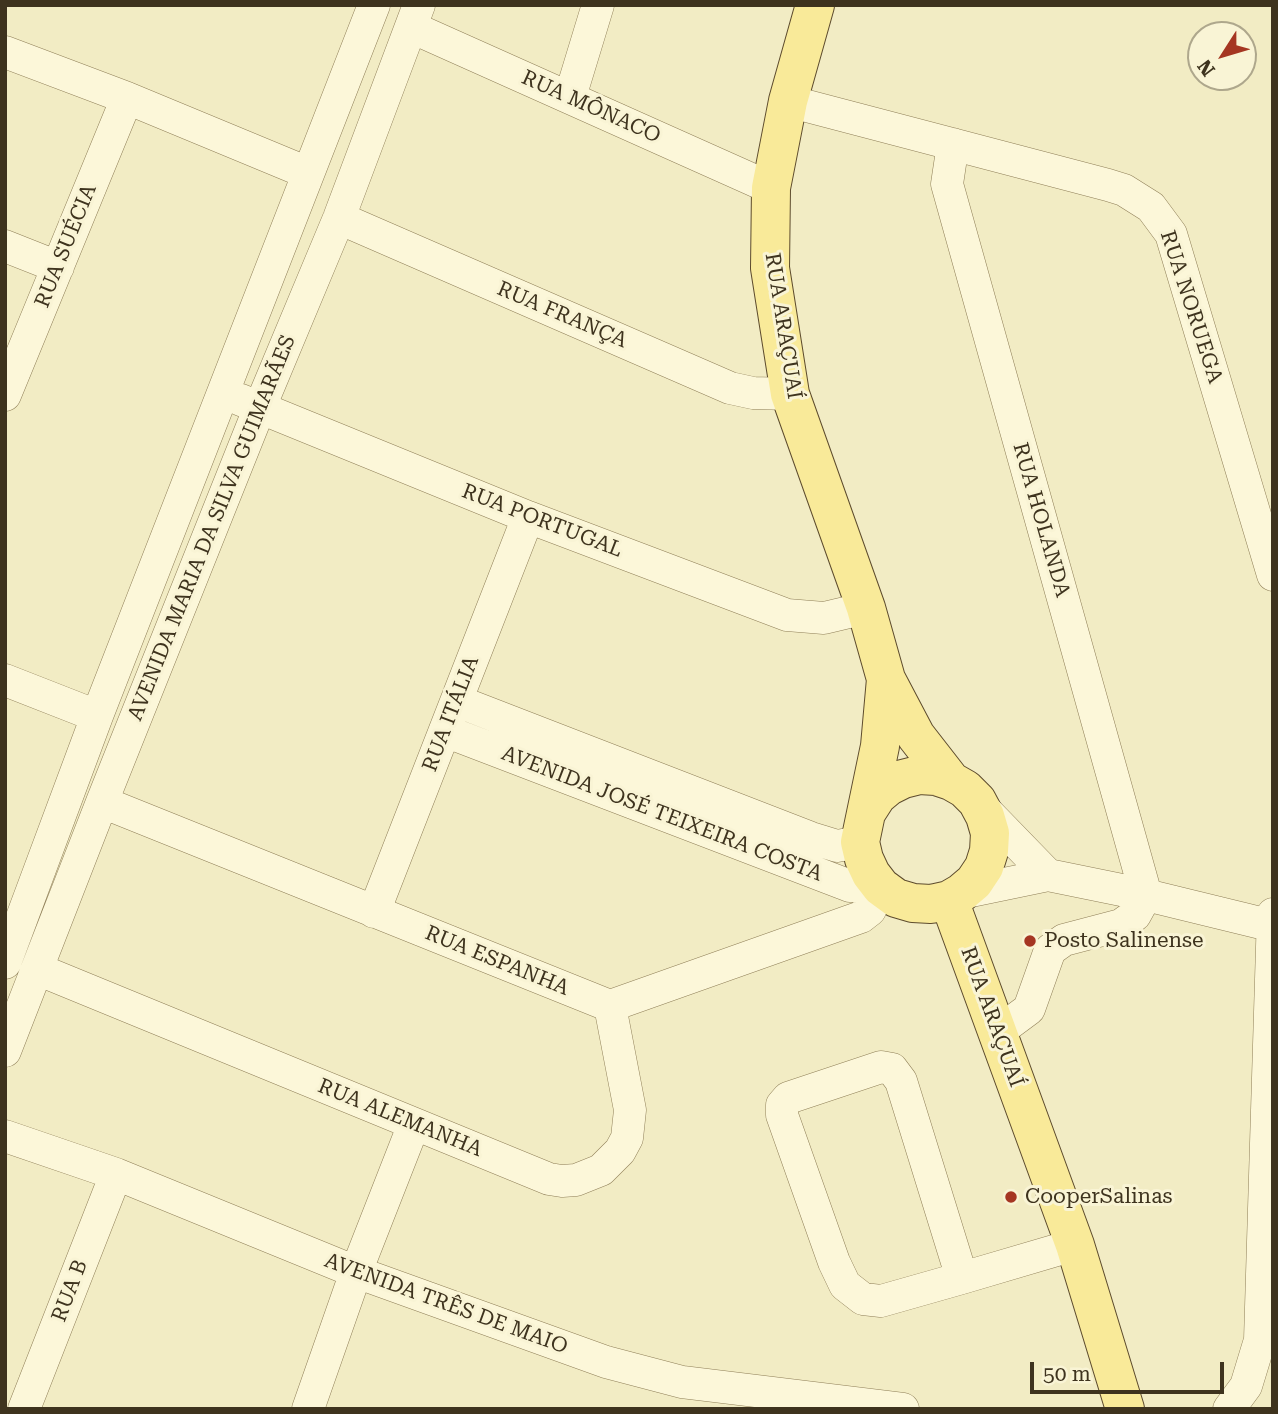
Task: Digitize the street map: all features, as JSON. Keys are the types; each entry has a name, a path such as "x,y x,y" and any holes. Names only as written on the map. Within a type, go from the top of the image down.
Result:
{"main road":[{"name":"RUA ARAÇUAÍ","path":"815,5 788,101 771,188 770,268 790,394 866,608 886,679 916,736 933,760 964,791"},
{"name":"RUA ARAÇUAÍ","path":"864,826 880,746 886,679"},
{"path":"919,775 964,791 988,825 989,851 984,867 974,882 955,897 932,904 896,898 881,887 867,866 864,826 877,796 889,786 919,775"},
{"name":"RUA ARAÇUAÍ","path":"955,897 998,1032 1075,1245 1125,1409"}],"street":[{"name":"AVENIDA MARIA DA SILVA GUIMARÃES","path":"6,957 374,5"},
{"path":"570,97 598,5"},
{"name":"AVENIDA MARIA DA SILVA GUIMARÃES","path":"5,1051 260,407 339,218 415,16"},
{"name":"RUA MÔNACO","path":"415,16 570,97 771,188"},
{"path":"5,52 127,98 308,173"},
{"name":"RUA SUÉCIA","path":"5,395 127,98"},
{"name":"RUA NORUEGA","path":"788,101 1124,190 1144,202 1162,219 1171,234 1273,575"},
{"name":"RUA HOLANDA","path":"953,144 947,184 1146,895"},
{"name":"RUA FRANÇA","path":"339,218 730,388 753,393 790,394"},
{"path":"5,247 58,267"},
{"name":"RUA PORTUGAL","path":"225,393 528,517 787,615 824,618 866,608"},
{"name":"RUA ITÁLIA","path":"374,912 528,517"},
{"path":"5,680 97,716"},
{"name":"AVENIDA JOSÉ TEIXEIRA COSTA","path":"457,701 811,838 838,845 864,826"},
{"name":"AVENIDA JOSÉ TEIXEIRA COSTA","path":"445,731 850,886 881,887"},
{"path":"964,791 1048,875"},
{"name":"RUA ESPANHA","path":"102,803 610,1006"},
{"path":"955,897 1048,875 1272,922 1260,1340 1237,1398"},
{"path":"610,1006 861,917 870,910 881,887"},
{"path":"998,1032 1028,1009 1050,950 1064,940 1121,925 1135,915 1146,895"},
{"name":"RUA ALEMANHA","path":"37,969 549,1179 576,1180 601,1170 620,1151 630,1124 630,1110 610,1006"},
{"path":"962,1278 901,1081 892,1069 881,1067 788,1098 782,1105 782,1115 834,1262 845,1286 863,1298 881,1301 962,1278 1075,1245"},
{"path":"308,1409 356,1272 414,1124"},
{"name":"AVENIDA TRÊS DE MAIO","path":"5,1136 116,1174 356,1272 606,1362 682,1382 903,1409"},
{"name":"RUA B","path":"24,1409 116,1174"}],"place":[{"name":"Posto Salinense","path":"1030,941"},
{"name":"CooperSalinas","path":"1011,1197"}]}
